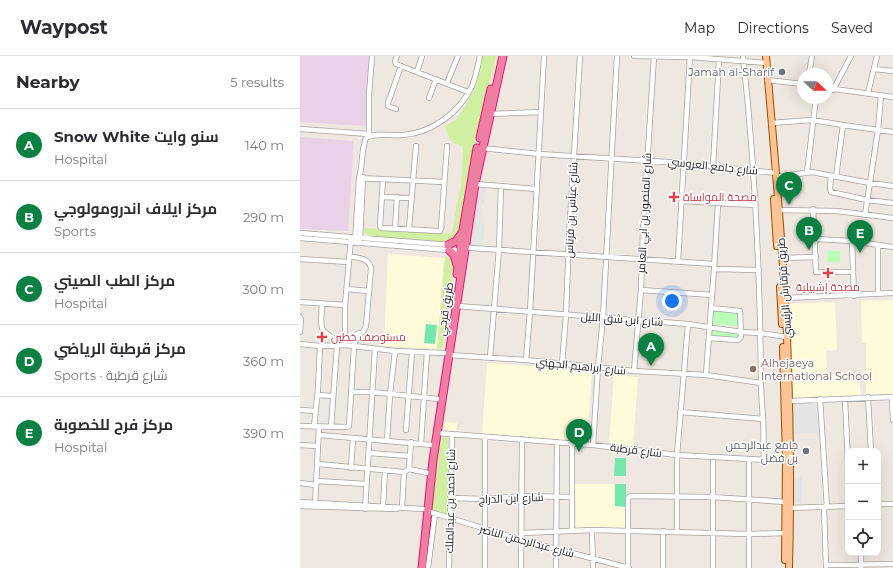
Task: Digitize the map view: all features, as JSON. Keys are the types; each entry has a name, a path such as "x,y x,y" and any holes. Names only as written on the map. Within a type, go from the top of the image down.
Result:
{"highway":[{"name":"طريق قرجي","path":"417,568 437,433 458,271 464,248 462,230 471,179 498,56"},
{"name":"طريق قرجي","path":"422,568 428,473 438,399 457,306 464,248 475,184 502,56"},
{"path":"458,271 455,258 449,247 458,239 462,230"},
{"path":"424,538 432,539"}],"main road":[{"name":"طريق قرقارش الرئيسي","path":"765,59 775,175 785,337 788,401 789,568"},
{"name":"طريق قرقارش الرئيسي","path":"765,59 779,210 785,298 788,461"},
{"name":"طريق قرقارش الرئيسي","path":"785,568 788,506"}],"street":[{"path":"345,345 345,305 349,256 355,239 362,178 361,172 364,142 369,135 369,95 372,56"},
{"path":"397,56 395,63 468,92"},
{"path":"417,72 422,56"},
{"path":"447,83 458,56"},
{"path":"300,129 369,135 405,135 420,132 442,121 453,112 468,92 473,81 480,56"},
{"path":"526,360 534,252 536,189 544,56"},
{"name":"شارع عباّس بن فرناس","path":"562,364 580,56"},
{"path":"594,445 598,367 603,318 617,56"},
{"path":"634,56 690,57 719,60 765,59"},
{"path":"810,68 812,56"},
{"path":"850,56 833,90 893,97"},
{"path":"868,93 877,56"},
{"name":"شارع المنصور بن ابي العامر","path":"634,371 641,290 647,160 654,57"},
{"path":"678,261 690,57"},
{"path":"743,59 756,205 759,270 760,383 764,460"},
{"path":"713,167 719,60"},
{"path":"396,109 388,106 388,103 401,66"},
{"path":"874,69 893,71"},
{"path":"429,98 436,79"},
{"path":"767,80 797,83"},
{"path":"865,215 878,130 881,95"},
{"path":"807,173 815,104"},
{"path":"490,114 541,112"},
{"path":"771,124 812,120 843,126 893,132"},
{"path":"843,126 834,177 830,189 831,192 867,200 893,203"},
{"path":"409,229 416,146"},
{"path":"383,179 380,226 383,228 440,231 447,146"},
{"name":"شارع جامع العروسي","path":"482,148 574,157 683,163 754,170 775,175 814,173 870,184 893,186"},
{"path":"362,178 444,182"},
{"path":"475,184 536,189"},
{"path":"490,358 499,249 501,186"},
{"path":"382,196 411,198"},
{"path":"395,229 397,197"},
{"path":"682,201 756,205"},
{"path":"706,375 718,204"},
{"path":"779,210 837,210 893,218"},
{"path":"813,210 816,257 815,268 817,272 853,272"},
{"path":"300,233 449,247 642,258 714,264"},
{"path":"300,238 355,239"},
{"path":"815,239 852,241 893,247"},
{"path":"852,241 854,296"},
{"path":"878,246 878,294"},
{"path":"300,426 348,427 352,392 354,346 357,334 363,332 366,326 370,264 364,260 349,256"},
{"path":"782,258 816,257"},
{"path":"300,259 349,262"},
{"path":"714,269 759,270"},
{"path":"347,289 369,291"},
{"path":"641,290 712,295"},
{"path":"785,298 893,293"},
{"path":"300,302 345,305"},
{"path":"322,304 322,330 345,345"},
{"name":"شارع ابن شق الليل","path":"457,306 710,326 741,332 760,332 785,337"},
{"path":"709,338 738,340 740,339 741,332 739,310 711,308"},
{"path":"300,317 300,332"},
{"path":"677,531 677,455 688,324"},
{"path":"300,344 320,346 345,345"},
{"name":"شارع ابراهيم الجهني","path":"345,345 394,351 427,352 526,360 634,371 706,375 760,383"},
{"path":"315,504 318,446 320,436 317,427 316,410 320,346"},
{"path":"331,427 337,346"},
{"path":"365,507 375,349"},
{"path":"387,441 394,351"},
{"path":"406,430 412,352"},
{"path":"421,443 427,352"},
{"path":"352,392 372,392 438,399"},
{"path":"318,395 334,396"},
{"path":"868,397 871,448"},
{"path":"788,401 892,397 893,420"},
{"path":"845,398 847,448"},
{"path":"820,400 826,507 826,566 893,564"},
{"path":"300,410 316,410"},
{"path":"680,412 763,419"},
{"name":"شارع قرطبة","path":"437,433 594,445 677,455 788,461"},
{"name":"شارع احمد بن عبدالملك","path":"449,568 452,435"},
{"path":"320,436 411,442 432,445"},
{"path":"485,437 485,568"},
{"path":"351,468 353,438"},
{"path":"521,568 522,439"},
{"path":"400,508 406,470 410,456 411,442"},
{"path":"556,568 557,442"},
{"path":"572,443 572,530"},
{"path":"300,445 318,446"},
{"path":"369,453 410,456"},
{"path":"713,457 713,568"},
{"path":"749,458 749,568"},
{"path":"318,464 351,468 406,470 428,473"},
{"path":"383,506 385,470"},
{"path":"300,483 366,484"},
{"name":"شارع ابن الدراج","path":"450,498 485,500 522,496 572,497"},
{"path":"628,568 629,496 712,497 749,499 788,506 845,506"},
{"path":"300,502 395,510 400,508"},
{"path":"300,506 315,504"},
{"path":"881,504 893,504"},
{"path":"365,507 383,506 400,508"},
{"name":"شارع عبدالرحمن الناصر","path":"400,508 425,510 486,530 628,568"},
{"path":"428,568 435,513"},
{"path":"522,533 572,530 677,531 749,534 786,532"},
{"path":"592,530 593,568"},
{"path":"663,531 663,568"}],"shaded area":[{"path":"300,56 369,56 366,126 300,122"},
{"path":"300,137 354,141 348,231 300,229"},
{"path":"480,188 487,189 484,204 481,204 480,223 485,224 483,245 470,245"},
{"path":"388,254 444,258 437,349 384,346"},
{"path":"893,300 893,394 866,395 866,343 862,343 861,301"},
{"path":"835,302 837,350 826,351 827,374 859,374 861,397 791,398 788,304"},
{"path":"487,363 592,371 587,443 482,436"},
{"path":"614,375 638,377 633,446 609,444"},
{"path":"790,402 819,402 820,433 792,433"},
{"path":"444,422 457,423 456,432 443,431"},
{"path":"793,477 802,477 802,503 793,503"},
{"path":"575,484 626,484 626,528 576,529"}],"green space":[{"path":"483,56 496,56 473,157 459,235 448,242 370,236 365,233 363,228 414,230 452,234 461,186 463,147 451,140 445,126 457,119 470,98 476,86"},
{"path":"828,251 840,251 840,262 827,262"},
{"path":"445,256 454,261 443,348 437,349"},
{"path":"713,310 737,311 738,326 710,324"},
{"path":"426,324 437,325 435,344 424,343"},
{"path":"712,330 738,332 738,338 711,336"},
{"path":"448,435 447,519 438,517 435,539 428,538 440,444 442,438"},
{"path":"615,458 626,458 626,476 614,476"},
{"path":"615,484 626,484 626,507 615,506"}],"place":[{"name":"Jamah al-Sharif","path":"782,72"},
{"name":"مصحة المواساة","path":"674,197"},
{"name":"مركز الطب الصيني","path":"789,205"},
{"name":"مركز ايلاف اندرومولوجي","path":"809,250"},
{"name":"مركز فرح للخصوبة","path":"860,253"},
{"name":"مصحة إشبيلية","path":"828,273"},
{"name":"مستوصف خطين","path":"322,337"},
{"name":"Snow White سنو وايت","path":"651,366"},
{"name":"Alhejaeya International School","path":"753,369"},
{"name":"جامع عبدالرحمن بن فضل","path":"806,451"},
{"name":"مركز قرطبة الرياضي","path":"579,452"}]}
